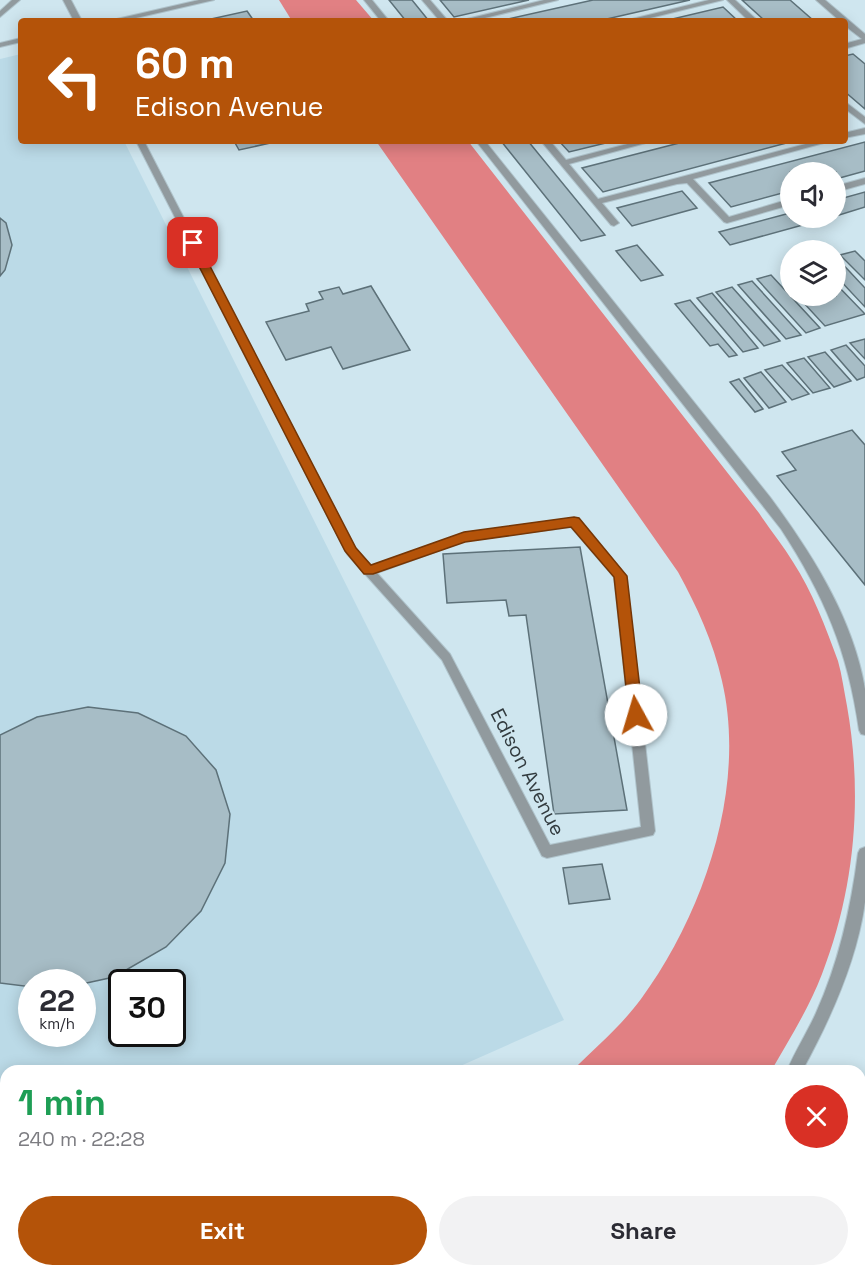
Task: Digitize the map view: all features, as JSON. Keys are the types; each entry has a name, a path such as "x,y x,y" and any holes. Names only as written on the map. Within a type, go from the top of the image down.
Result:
{"street":[{"path":"0,15 16,0"},
{"path":"67,0 76,18"},
{"path":"126,18 210,0"},
{"path":"368,0 383,18"},
{"path":"426,0 441,18"},
{"path":"476,18 554,0"},
{"path":"641,18 718,0"},
{"path":"731,0 751,18"},
{"path":"820,0 840,18"},
{"path":"848,25 865,40 848,46"},
{"path":"0,45 18,41"},
{"path":"848,107 865,122"},
{"path":"848,135 865,131"},
{"name":"Edison Avenue","path":"142,144 351,551 446,657 547,852 648,831 620,576 574,522 464,537 369,571"},
{"path":"482,144 766,500 806,556 846,640 862,702 865,730"},
{"path":"548,144 614,223"},
{"path":"564,163 637,144"},
{"path":"597,202 816,144"},
{"path":"597,202 688,180 727,220 780,205"},
{"path":"846,186 865,181"},
{"path":"797,1065 816,1033 845,955 861,890 865,853"}],"shaded area":[{"path":"279,0 356,0 371,18 290,18"},
{"path":"18,55 18,144 126,144 564,1020 463,1065 0,1065 0,59"},
{"path":"378,144 470,144 759,513 785,550 800,573 818,610 842,677 852,740 854,774 855,808 849,876 833,942 817,987 774,1065 578,1065 634,1009 664,965 701,889 724,806 729,763 728,722 722,681 704,625 678,572"}],"building":[{"path":"389,0 412,0 427,18 404,18"},
{"path":"440,0 529,0 454,17"},
{"path":"593,0 690,0 611,18 512,18"},
{"path":"742,0 790,0 811,18 762,18"},
{"path":"723,7 735,18 677,18"},
{"path":"247,11 252,18 216,18"},
{"path":"853,54 865,64 865,109 848,94 848,55"},
{"path":"865,142 865,171 846,176 846,162 789,162"},
{"path":"236,144 266,144 239,150"},
{"path":"503,144 530,144 605,235 581,241"},
{"path":"562,144 602,144 569,152"},
{"path":"675,144 783,144 603,192 582,168"},
{"path":"780,164 780,194 731,207 709,183"},
{"path":"682,191 697,208 632,226 617,208"},
{"path":"865,192 865,207 846,213 846,197"},
{"path":"780,216 780,228 792,228 730,245 719,232"},
{"path":"0,218 6,223 12,245 5,270 0,276"},
{"path":"637,245 663,275 641,281 616,251"},
{"path":"855,251 865,261 865,280 846,261 846,253"},
{"path":"846,268 865,288 865,307 846,287"},
{"path":"771,275 780,285 780,304 757,279"},
{"path":"752,281 801,335 786,339 738,285"},
{"path":"371,286 410,350 343,369 331,347 286,360 266,322 309,311 306,304 323,299 319,292 339,287 343,294"},
{"path":"732,287 780,341 764,346 716,292"},
{"path":"712,293 758,348 743,352 697,298"},
{"path":"846,294 865,314 825,326 807,306 846,306"},
{"path":"690,300 737,355 729,357 718,344 710,346 675,304"},
{"path":"782,306 800,306 820,328 806,333"},
{"path":"865,339 865,359 850,343"},
{"path":"846,345 865,366 865,377 857,380 831,350"},
{"path":"825,352 851,381 834,387 808,357"},
{"path":"804,358 830,388 813,393 787,363"},
{"path":"782,365 809,394 792,400 765,370"},
{"path":"761,372 786,402 769,408 744,378"},
{"path":"739,379 763,409 755,412 730,382"},
{"path":"852,430 865,445 865,585 777,476 796,470 782,452"},
{"path":"580,547 627,810 554,814 526,615 509,616 506,600 447,603 443,554"},
{"path":"88,707 138,713 186,736 216,770 230,814 225,863 201,911 166,947 128,969 108,969 108,978 96,981 96,969 18,969 18,985 0,983 0,735 37,717"},
{"path":"602,864 610,899 569,904 563,868"}],"route":[{"path":"193,243 351,551 369,571 464,537 574,522 620,576 636,715"}]}
